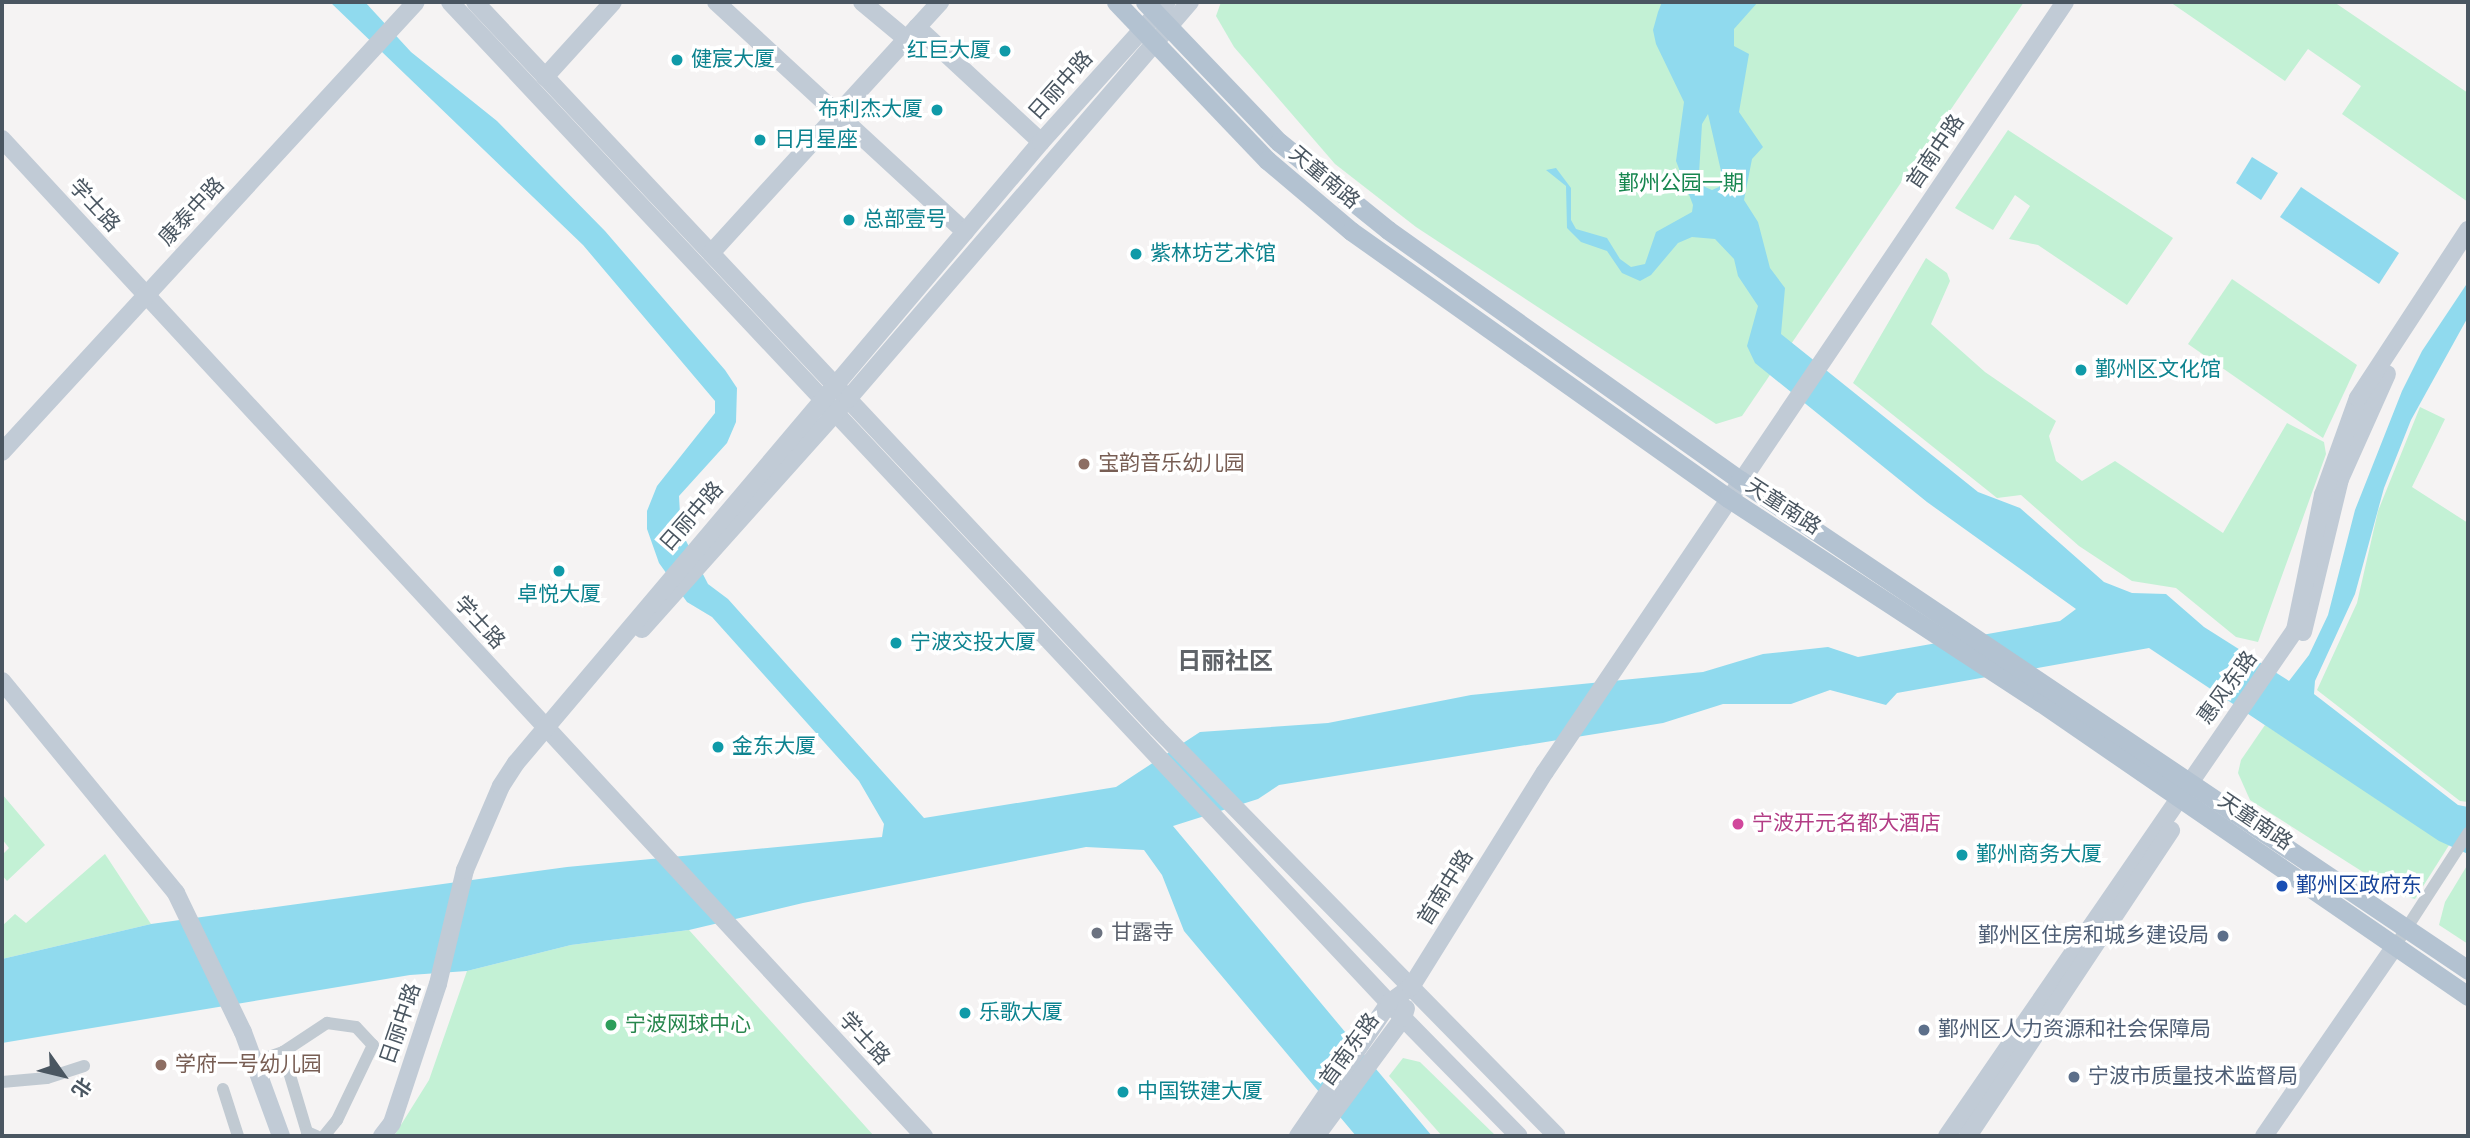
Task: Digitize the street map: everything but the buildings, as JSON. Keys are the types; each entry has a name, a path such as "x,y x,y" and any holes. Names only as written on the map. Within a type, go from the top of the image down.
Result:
{"main road":[{"name":"康泰中路","path":"2,452 416,2"},
{"path":"450,2 822,399 842,406 1557,1136"},
{"path":"475,2 834,385 842,406 1134,732 1403,1018 1519,1136"},
{"path":"545,77 613,2"},
{"path":"716,2 965,232"},
{"path":"862,2 911,33 1041,142"},
{"path":"711,253 940,2"},
{"name":"天童南路","path":"1116,2 1267,160 1351,231 1728,498 2040,702 2189,793"},
{"name":"日丽中路","path":"382,1136 391,1123 438,984 465,870 501,786 711,541 842,406 1149,38 1160,11 1190,2"},
{"name":"首南中路","path":"1740,480 2065,2"},
{"name":"天童南路","path":"1160,11 1279,142 1388,230 1740,480 2015,664 2395,946 2468,996"},
{"name":"日丽中路","path":"711,541 822,399 1041,142 1149,38"},
{"name":"学士路","path":"2,139 544,734 657,848 924,1136"},
{"name":"惠风东路","path":"2278,666 2295,630 2323,495 2358,398 2468,230"},
{"name":"惠风东路","path":"1947,1136 2278,666 2299,644 2340,479 2371,401 2468,250"},
{"path":"1728,498 1740,480"},
{"name":"首南中路","path":"1298,1136 1389,1003 1411,987 1545,772 1728,498"},
{"path":"2,681 176,893 243,1032 281,1136"},
{"path":"2189,793 2407,928 2468,970"},
{"name":"惠风东路","path":"1968,1136 2189,793"},
{"path":"2264,1136 2395,946"},
{"name":"首南东路","path":"1316,1136 1403,1018 1411,987"}],"street":[{"path":"2395,946 2468,833"},
{"path":"254,1062 283,1052 327,1023 356,1027 373,1045 337,1120 324,1136"},
{"path":"283,1052 307,1132 316,1136"},
{"path":"2,1082 47,1078 84,1066"},
{"path":"223,1089 238,1136"}],"green space":[{"name":"鄞州公园一期","path":"1221,2 2024,2 1742,416 1716,424 1416,227 1335,164 1234,47 1216,16"},
{"path":"2170,2 2334,2 2468,93 2468,202 2342,114 2361,86 2308,49 2285,81"},
{"path":"2008,130 2173,238 2127,305 2038,245 2009,239 2030,206 2015,195 1993,230 1955,208"},
{"path":"1926,258 1947,273 1950,281 1931,324 1985,372 2056,421 2049,436 2056,461 2082,481 2115,461 2223,533 2287,423 2324,442 2326,454 2258,642 2236,637 2176,588 2132,581 2079,546 2021,495 1997,498 1853,383"},
{"path":"2232,279 2357,365 2323,438 2188,344"},
{"path":"2420,407 2445,419 2412,487 2468,523 2468,802 2460,801 2317,690 2357,603 2378,511"},
{"path":"2265,725 2451,842 2415,899 2399,895 2250,800 2238,773 2241,760"},
{"path":"2,794 45,845 7,881 2,875 2,855 9,848 2,839"},
{"path":"105,854 151,924 2,959 2,926 15,914 26,923"},
{"path":"2468,864 2468,944 2439,925 2445,902"},
{"name":"宁波网球中心","path":"689,930 874,1136 394,1136 429,1080 467,971 571,945"},
{"path":"1403,1058 1420,1062 1496,1136 1442,1136 1389,1076"}],"water":[{"path":"330,2 365,2 411,52 497,121 605,231 725,370 737,388 736,422 727,443 679,496 681,531 708,584 728,599 924,818 1116,787 1200,732 1328,723 1471,695 1703,672 1763,654 1828,647 1858,657 2060,621 2076,609 1927,502 1755,363 1747,346 1758,306 1738,276 1734,259 1715,239 1692,237 1678,243 1651,275 1640,281 1622,273 1607,251 1581,242 1567,228 1566,186 1546,170 1556,168 1571,188 1571,220 1576,229 1607,238 1620,259 1631,267 1645,264 1656,232 1692,212 1693,205 1676,161 1684,102 1656,44 1653,30 1658,12 1662,2 1758,2 1734,29 1734,46 1749,54 1739,112 1763,147 1752,159 1744,200 1758,222 1770,268 1785,288 1781,334 1978,492 2020,508 2104,582 2132,593 2166,594 2204,627 2289,681 2309,655 2328,615 2355,510 2402,391 2422,351 2468,282 2468,317 2411,420 2384,488 2355,594 2315,681 2314,694 2458,805 2468,807 2468,854 2439,841 2149,648 1897,693 1886,705 1830,690 1791,704 1723,704 1663,723 1279,785 1258,799 1173,826 1432,1136 1356,1136 1184,931 1162,875 1144,850 1086,847 803,903 689,930 571,945 467,971 410,975 2,1043 2,959 151,924 567,867 882,837 884,824 859,781 712,617 687,602 659,563 647,529 647,511 657,486 715,413 715,401 583,245","holes":["1708,114 1721,171 1719,187 1712,190 1705,187 1699,174 1702,124"]},
{"path":"2252,157 2278,173 2261,200 2236,183"},
{"path":"2301,187 2399,253 2379,284 2280,217"}],"place":[{"name":"红巨大厦","path":"1005,51"},
{"name":"健宸大厦","path":"677,60"},
{"name":"布利杰大厦","path":"937,110"},
{"name":"日月星座","path":"760,140"},
{"name":"总部壹号","path":"849,220"},
{"name":"紫林坊艺术馆","path":"1136,254"},
{"name":"鄞州区文化馆","path":"2081,370"},
{"name":"宝韵音乐幼儿园","path":"1084,464"},
{"name":"卓悦大厦","path":"559,571"},
{"name":"宁波交投大厦","path":"896,643"},
{"name":"金东大厦","path":"718,747"},
{"name":"宁波开元名都大酒店","path":"1738,824"},
{"name":"鄞州商务大厦","path":"1962,855"},
{"name":"鄞州区政府东","path":"2282,886"},
{"name":"甘露寺","path":"1097,933"},
{"name":"鄞州区住房和城乡建设局","path":"2223,936"},
{"name":"乐歌大厦","path":"965,1013"},
{"name":"宁波网球中心","path":"611,1025"},
{"name":"鄞州区人力资源和社会保障局","path":"1924,1030"},
{"name":"学府一号幼儿园","path":"161,1065"},
{"name":"宁波市质量技术监督局","path":"2074,1077"},
{"name":"中国铁建大厦","path":"1123,1092"}],"district":[{"name":"日丽社区","path":"1225,662"}]}
